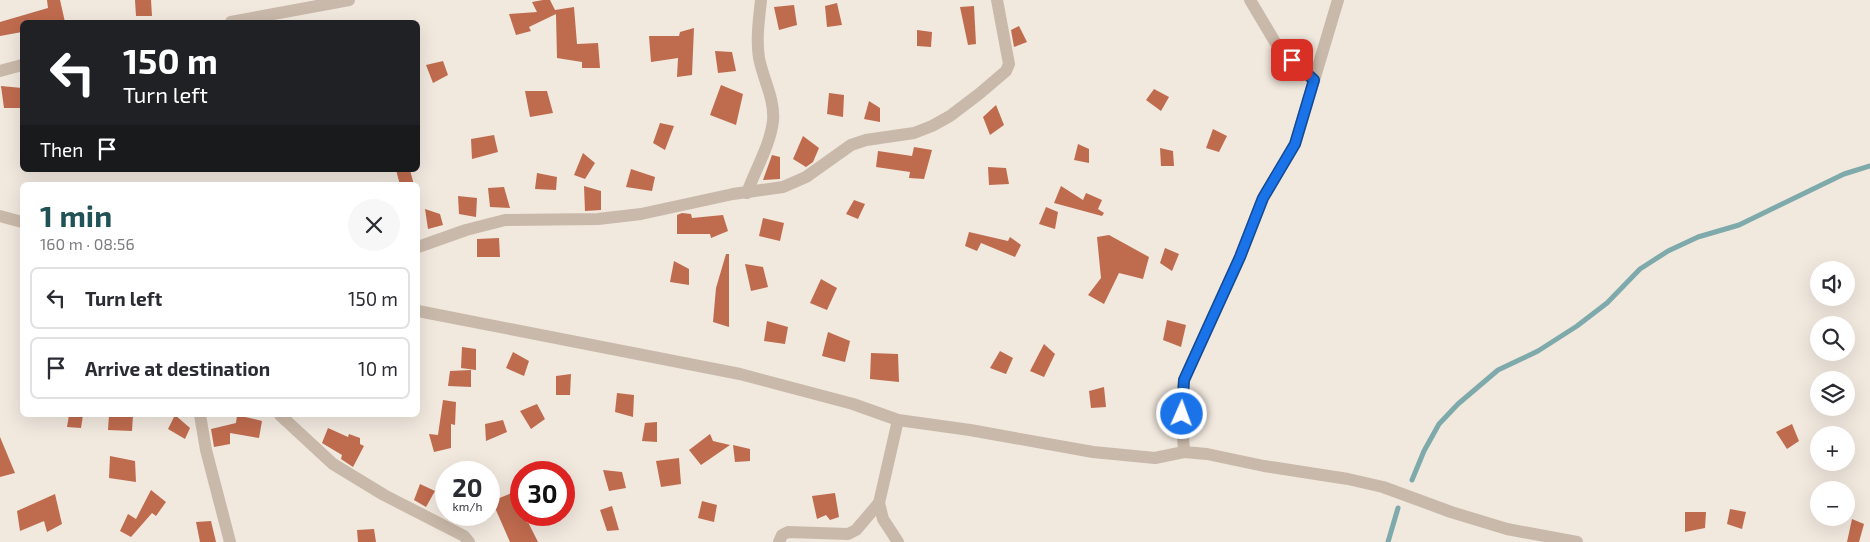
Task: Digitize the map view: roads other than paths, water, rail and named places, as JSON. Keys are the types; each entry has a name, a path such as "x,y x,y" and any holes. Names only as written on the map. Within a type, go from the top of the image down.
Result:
{"street":[{"path":"242,20 349,0"},
{"path":"747,193 770,135 773,121 773,104 759,57 758,38 761,0"},
{"path":"420,246 466,230 505,220 598,220 641,214 733,194 783,187 806,177 851,145 866,140 914,133 932,126 950,116 1006,71 1009,64 997,0"},
{"path":"1250,0 1275,42 1314,80"},
{"path":"1184,452 1181,403 1184,380 1240,257 1263,198 1295,144 1338,0"},
{"path":"0,71 20,66"},
{"path":"0,216 20,221"},
{"path":"420,311 740,374 853,404 898,420 970,430 1093,452 1155,458 1184,452 1207,454 1383,487 1451,512 1507,529 1577,542"},
{"path":"200,417 206,450 230,542"},
{"path":"282,417 333,464 384,495 464,536 469,542"},
{"path":"780,542 782,534 788,532 848,534 856,530 879,502 898,420"},
{"path":"879,502 883,518 898,542"}],"waterway":[{"path":"1412,480 1424,451 1439,424 1458,404 1498,370 1538,351 1577,326 1607,303 1640,269 1668,251 1698,237 1739,225 1844,174 1870,166"},
{"path":"1388,542 1398,508"}]}
